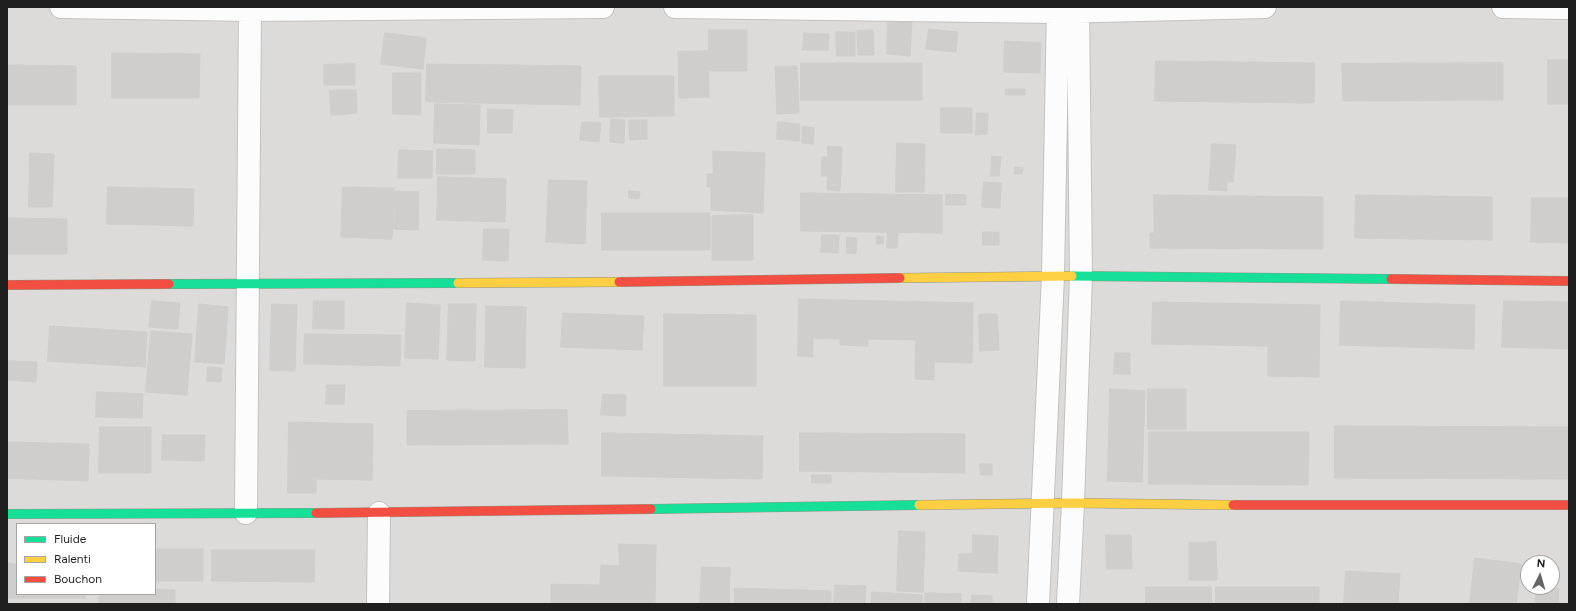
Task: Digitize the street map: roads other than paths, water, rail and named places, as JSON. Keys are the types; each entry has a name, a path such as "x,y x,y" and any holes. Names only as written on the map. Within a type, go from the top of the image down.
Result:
{"street":[{"path":"61,7 603,7"},
{"path":"675,7 1068,9 1265,7"},
{"path":"1503,7 1569,8"},
{"path":"246,513 250,8"},
{"path":"1038,604 1053,276 1068,9"},
{"path":"1068,9 1081,276 1074,503 1068,604"},
{"path":"7,285 611,283 1053,276 1569,281"},
{"path":"7,514 379,513 1074,503 1237,505 1569,505"},
{"path":"378,604 379,513"}]}
